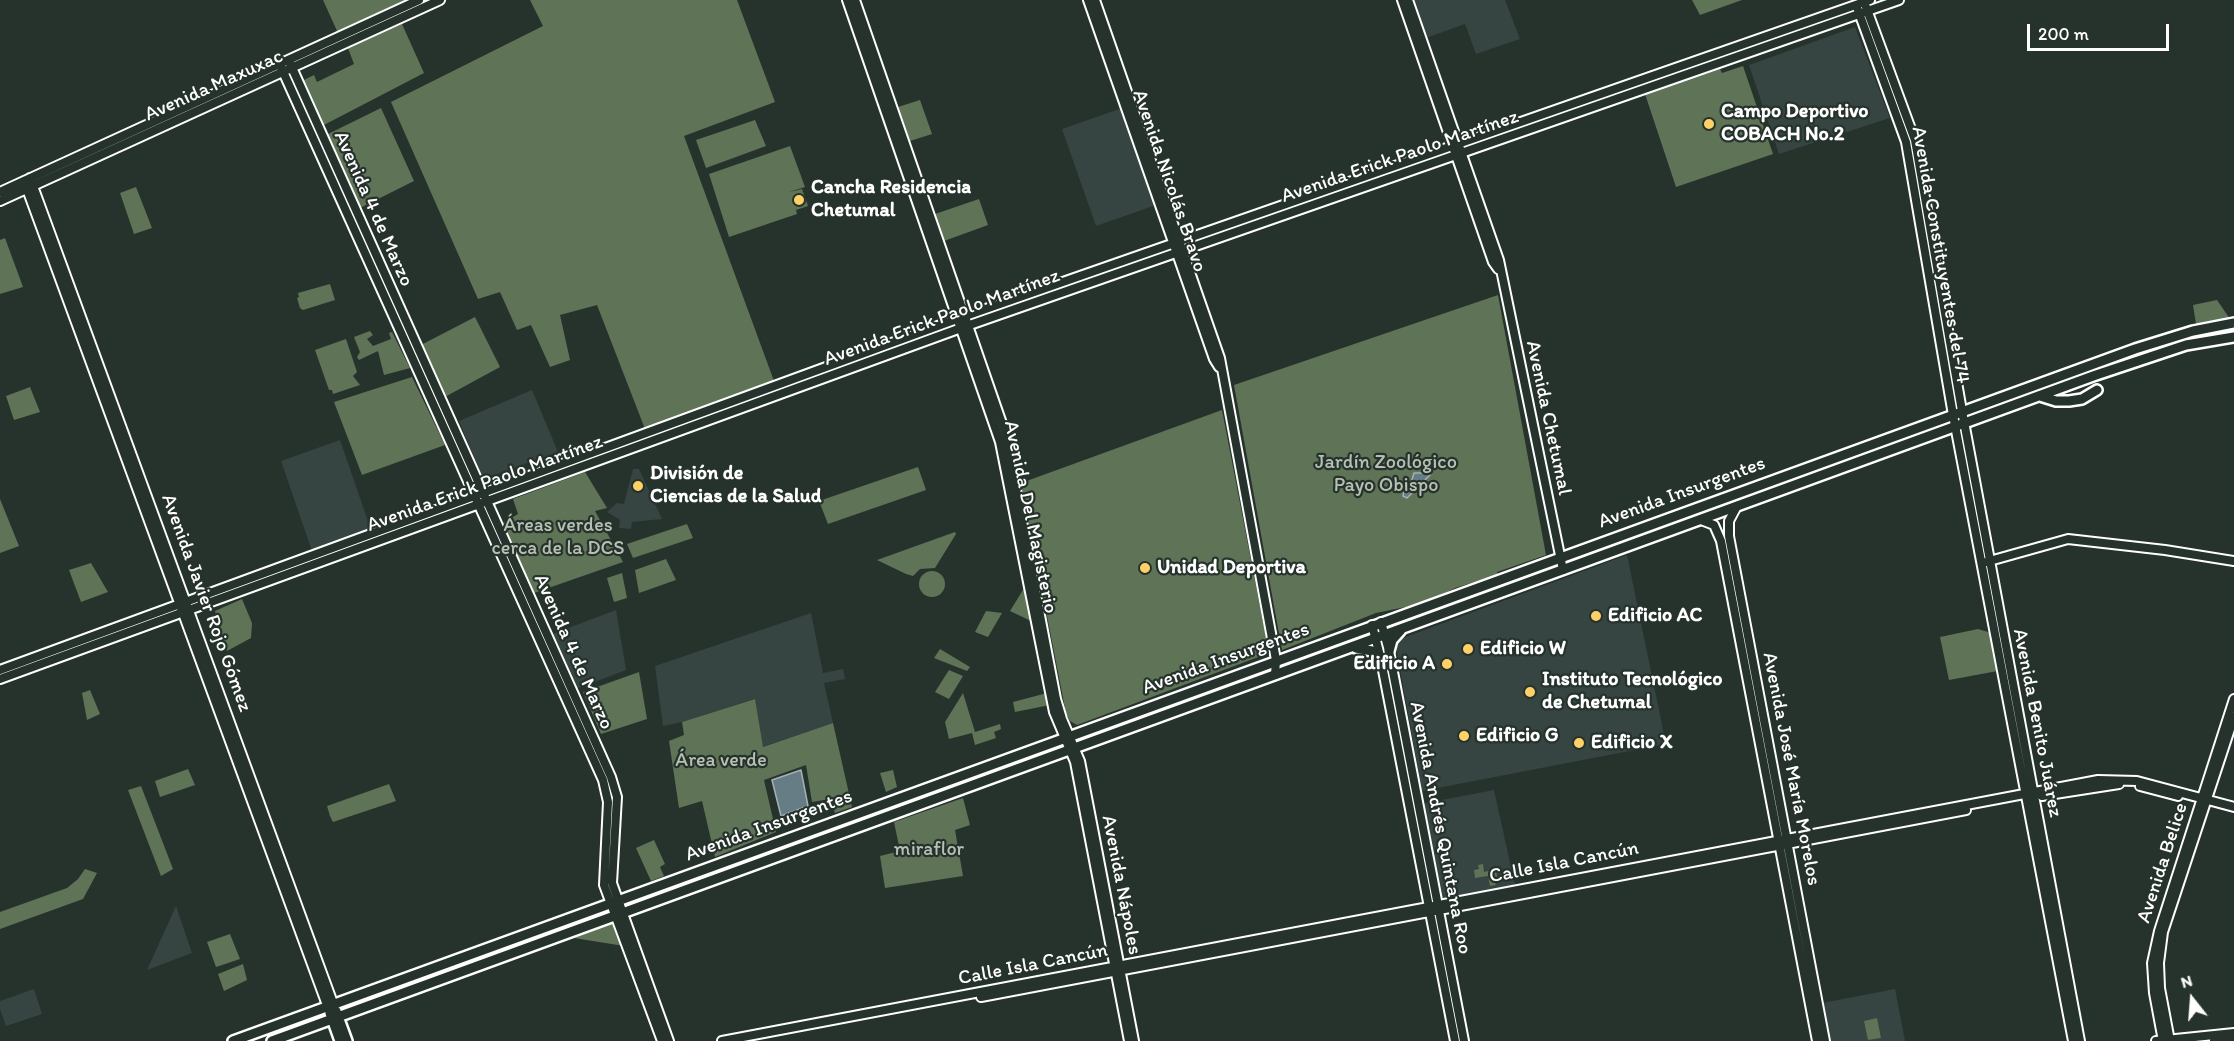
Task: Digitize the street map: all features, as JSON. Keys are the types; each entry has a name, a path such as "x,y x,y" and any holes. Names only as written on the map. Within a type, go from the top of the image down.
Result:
{"main road":[{"name":"Avenida Maxuxac","path":"51,173 419,0"},
{"name":"Avenida Maxuxac","path":"1,196 292,69 440,0"},
{"name":"Avenida Del Magisterio","path":"847,0 961,318 1005,432 1056,699 1068,737"},
{"name":"Avenida Del Magisterio","path":"855,0 961,318"},
{"name":"Avenida Nicolás Bravo","path":"1088,0 1179,251 1214,359 1222,371 1279,673"},
{"name":"Avenida Nicolás Bravo","path":"1095,0 1176,243"},
{"name":"Avenida Chetumal","path":"1402,0 1456,145"},
{"name":"Avenida Chetumal","path":"1408,0 1493,262 1501,273 1563,570"},
{"name":"Avenida Erick Paolo Martínez","path":"0,670 482,503 964,326 1899,0"},
{"name":"Avenida Erick Paolo Martínez","path":"0,679 479,494 961,318 1862,1"},
{"name":"Avenida Constituyentes del 74","path":"1862,1 1864,12 1914,140 1957,413"},
{"name":"Avenida 4 de Marzo","path":"289,61 482,503 614,787 617,797 612,883 614,902 669,1041"},
{"name":"Avenida 4 de Marzo","path":"280,65 479,494"},
{"name":"Avenida Javier Rojo Gómez","path":"28,183 330,1004 340,1041"},
{"path":"1299,200 1302,208"},
{"name":"Avenida Insurgentes","path":"233,1041 1957,413 2175,335 2234,323"},
{"name":"Avenida Insurgentes","path":"272,1041 1995,412 2186,345 2234,337"},
{"path":"2040,396 2056,401 2069,401 2090,395 2097,390"},
{"path":"1992,401 1995,412"},
{"name":"Avenida Benito Juárez","path":"1957,413 2030,796 2073,1041"},
{"path":"1914,429 1918,441"},
{"name":"Avenida José María Morelos","path":"1737,506 1729,521 1729,536 1817,1041"},
{"path":"1664,519 1669,531"},
{"name":"Avenida José María Morelos","path":"1701,520 1714,525 1721,541 1825,1041"},
{"path":"1607,540 1612,552"},
{"path":"1986,562 2068,540 2176,551 2234,561"},
{"path":"1389,651 1392,640 1408,626 1407,613"},
{"name":"Avenida Andrés Quintana Roo","path":"1376,624 1389,651 1464,1041"},
{"name":"Avenida Andrés Quintana Roo","path":"1380,636 1381,660 1455,1041"},
{"path":"1350,648 1372,651 1381,660"},
{"name":"Avenida Belice","path":"2204,800 2234,699"},
{"name":"Avenida Belice","path":"2164,1040 2154,993 2152,963 2159,931 2234,717"},
{"name":"Avenida Nápoles","path":"1068,737 1073,748 1088,813 1129,1041"},
{"name":"Calle Isla Cancún","path":"746,1041 1438,906 2030,796 2098,780 2127,779 2234,807"},
{"path":"939,784 943,796"},
{"name":"Avenida Benito Juárez","path":"2030,796 2080,1041"},
{"name":"Calle Isla Cancún","path":"2204,800 2234,812"},
{"name":"Avenida 4 de Marzo","path":"619,913 662,1041"},
{"path":"541,928 546,941"},
{"name":"Avenida Nápoles","path":"1117,968 1134,1041"},
{"name":"Calle Isla Cancún","path":"722,1041 1117,968"},
{"name":"Avenida Javier Rojo Gómez","path":"335,1018 347,1041"},
{"path":"2164,1040 2234,1033"},
{"path":"2214,1041 2234,1039"}],"shaded area":[{"path":"1413,0 1505,0 1520,39 1476,54 1465,24 1426,38"},
{"path":"1855,27 1890,118 1779,154 1749,65"},
{"path":"1122,108 1156,205 1096,226 1062,129"},
{"path":"532,390 558,452 483,479 459,421"},
{"path":"340,440 371,530 312,551 281,461"},
{"name":"División de Ciencias de la Salud","path":"633,469 639,469 662,519 632,522 631,529 619,528 620,520 607,512 617,503 624,504"},
{"name":"Instituto Tecnológico de Chetumal","path":"1627,555 1666,744 1422,791 1395,641"},
{"path":"616,610 626,670 576,689 550,635"},
{"path":"811,613 823,673 843,669 845,679 824,683 833,723 762,747 754,699 663,726 655,666"},
{"path":"1494,790 1515,885 1440,900 1421,804"},
{"path":"176,906 192,953 147,970"},
{"path":"34,989 42,1014 6,1026 0,1009 0,1001"},
{"path":"1895,989 1905,1041 1830,1041 1822,1003"}],"green space":[{"path":"323,0 408,0 338,33"},
{"path":"530,0 737,0 775,102 684,136 774,381 645,429 597,305 560,315 570,360 550,367 531,325 517,330 500,292 478,299 391,102 543,26"},
{"path":"1692,0 1742,0 1700,15"},
{"path":"402,24 424,73 322,126 302,81 314,75 317,82 354,64 348,48"},
{"name":"Campo Deportivo COBACH No.2","path":"1743,66 1773,154 1676,187 1645,94 1720,69 1722,73"},
{"path":"920,100 932,134 910,141 898,107"},
{"path":"381,108 414,181 360,208 326,135"},
{"path":"755,120 766,146 706,168 696,140"},
{"path":"790,146 805,187 789,192 802,189 808,206 796,210 797,214 729,237 709,174"},
{"path":"136,187 152,228 134,234 120,193"},
{"path":"979,199 988,225 944,241 935,214"},
{"path":"5,238 23,287 0,294 0,240"},
{"path":"330,284 335,300 303,310 300,308 298,293"},
{"name":"Jardín Zoológico Payo Obispo","path":"1498,295 1546,555 1497,572 1498,575 1455,588 1425,603 1376,613 1282,650 1234,385"},
{"path":"2217,300 2230,319 2196,324 2193,305"},
{"path":"475,317 500,367 443,398 419,346"},
{"path":"370,331 373,335 367,339 373,346 391,339 389,333 392,332 410,368 384,375 378,351 359,360 357,357 360,352 354,337"},
{"path":"346,339 357,372 353,376 360,385 333,394 332,390 329,390 315,350"},
{"path":"412,377 445,445 362,475 334,402"},
{"path":"30,387 40,412 14,420 6,396"},
{"name":"Unidad Deportiva","path":"1222,410 1269,653 1077,725 1070,721 1066,713 1021,483"},
{"path":"918,467 926,490 828,524 819,501"},
{"name":"Áreas verdes cerca de la DCS","path":"585,472 607,508 595,511 623,562 534,593 503,523 518,514 513,499"},
{"path":"0,499 19,546 0,553"},
{"path":"687,524 693,538 633,558 627,544"},
{"path":"955,532 956,534 935,568 920,569 913,576 877,560"},
{"path":"666,559 676,580 639,593 635,570"},
{"path":"91,563 108,592 81,602 69,570"},
{"path":"932,571 941,575 945,584 941,593 932,597 923,593 919,584 923,575"},
{"path":"622,573 627,598 614,602 607,578"},
{"path":"1026,585 1033,622 1010,611"},
{"path":"242,599 252,623 251,638 227,651 215,611"},
{"path":"986,611 1002,613 988,637 975,632"},
{"path":"1978,629 1988,632 1997,640 2003,670 1949,680 1940,637"},
{"path":"940,649 970,667 967,671 934,658"},
{"path":"949,670 963,676 949,699 935,692"},
{"path":"639,672 647,719 601,734 583,692"},
{"path":"90,690 100,714 87,720 82,693"},
{"path":"963,693 975,732 1000,724 1001,729 994,732 996,738 975,745 972,733 949,739 945,722"},
{"path":"1047,693 1050,705 1015,712 1013,702"},
{"name":"Área verde","path":"755,699 763,747 833,723 852,807 835,813 830,799 812,802 806,765 764,780 776,832 715,857 702,801 679,808 669,741 684,735 682,722"},
{"path":"188,769 195,785 160,797 155,781"},
{"path":"893,770 897,787 886,792 880,773"},
{"path":"389,784 396,801 333,822 327,806"},
{"path":"141,786 173,869 161,876 128,790"},
{"name":"miraflor","path":"963,798 970,825 955,830 963,876 885,888 880,856 900,851 894,822"},
{"path":"654,840 665,864 660,867 664,876 651,881 636,848"},
{"path":"1483,864 1484,872 1496,869 1497,878 1494,879 1496,885 1490,886 1488,876 1475,878 1474,870 1479,869 1478,865"},
{"path":"85,869 97,873 83,899 0,929 0,912 67,888"},
{"path":"615,922 624,946 574,938"},
{"path":"230,934 240,959 216,967 207,942"},
{"path":"243,964 247,980 224,991 218,974"},
{"path":"1877,1018 1881,1038 1868,1040 1864,1021"}],"water":[{"path":"1414,473 1429,473 1430,475 1407,498 1403,496 1404,490 1411,483"},
{"path":"801,770 808,806 781,816 772,780"}],"place":[{"name":"Campo Deportivo COBACH No.2","path":"1709,124"},
{"name":"Cancha Residencia Chetumal","path":"799,200"},
{"name":"División de Ciencias de la Salud","path":"638,486"},
{"name":"Unidad Deportiva","path":"1145,568"},
{"name":"Edificio AC","path":"1596,616"},
{"name":"Edificio W","path":"1468,649"},
{"name":"Edificio A","path":"1447,664"},
{"name":"Instituto Tecnológico de Chetumal","path":"1530,692"},
{"name":"Edificio G","path":"1464,736"},
{"name":"Edificio X","path":"1579,743"}]}
